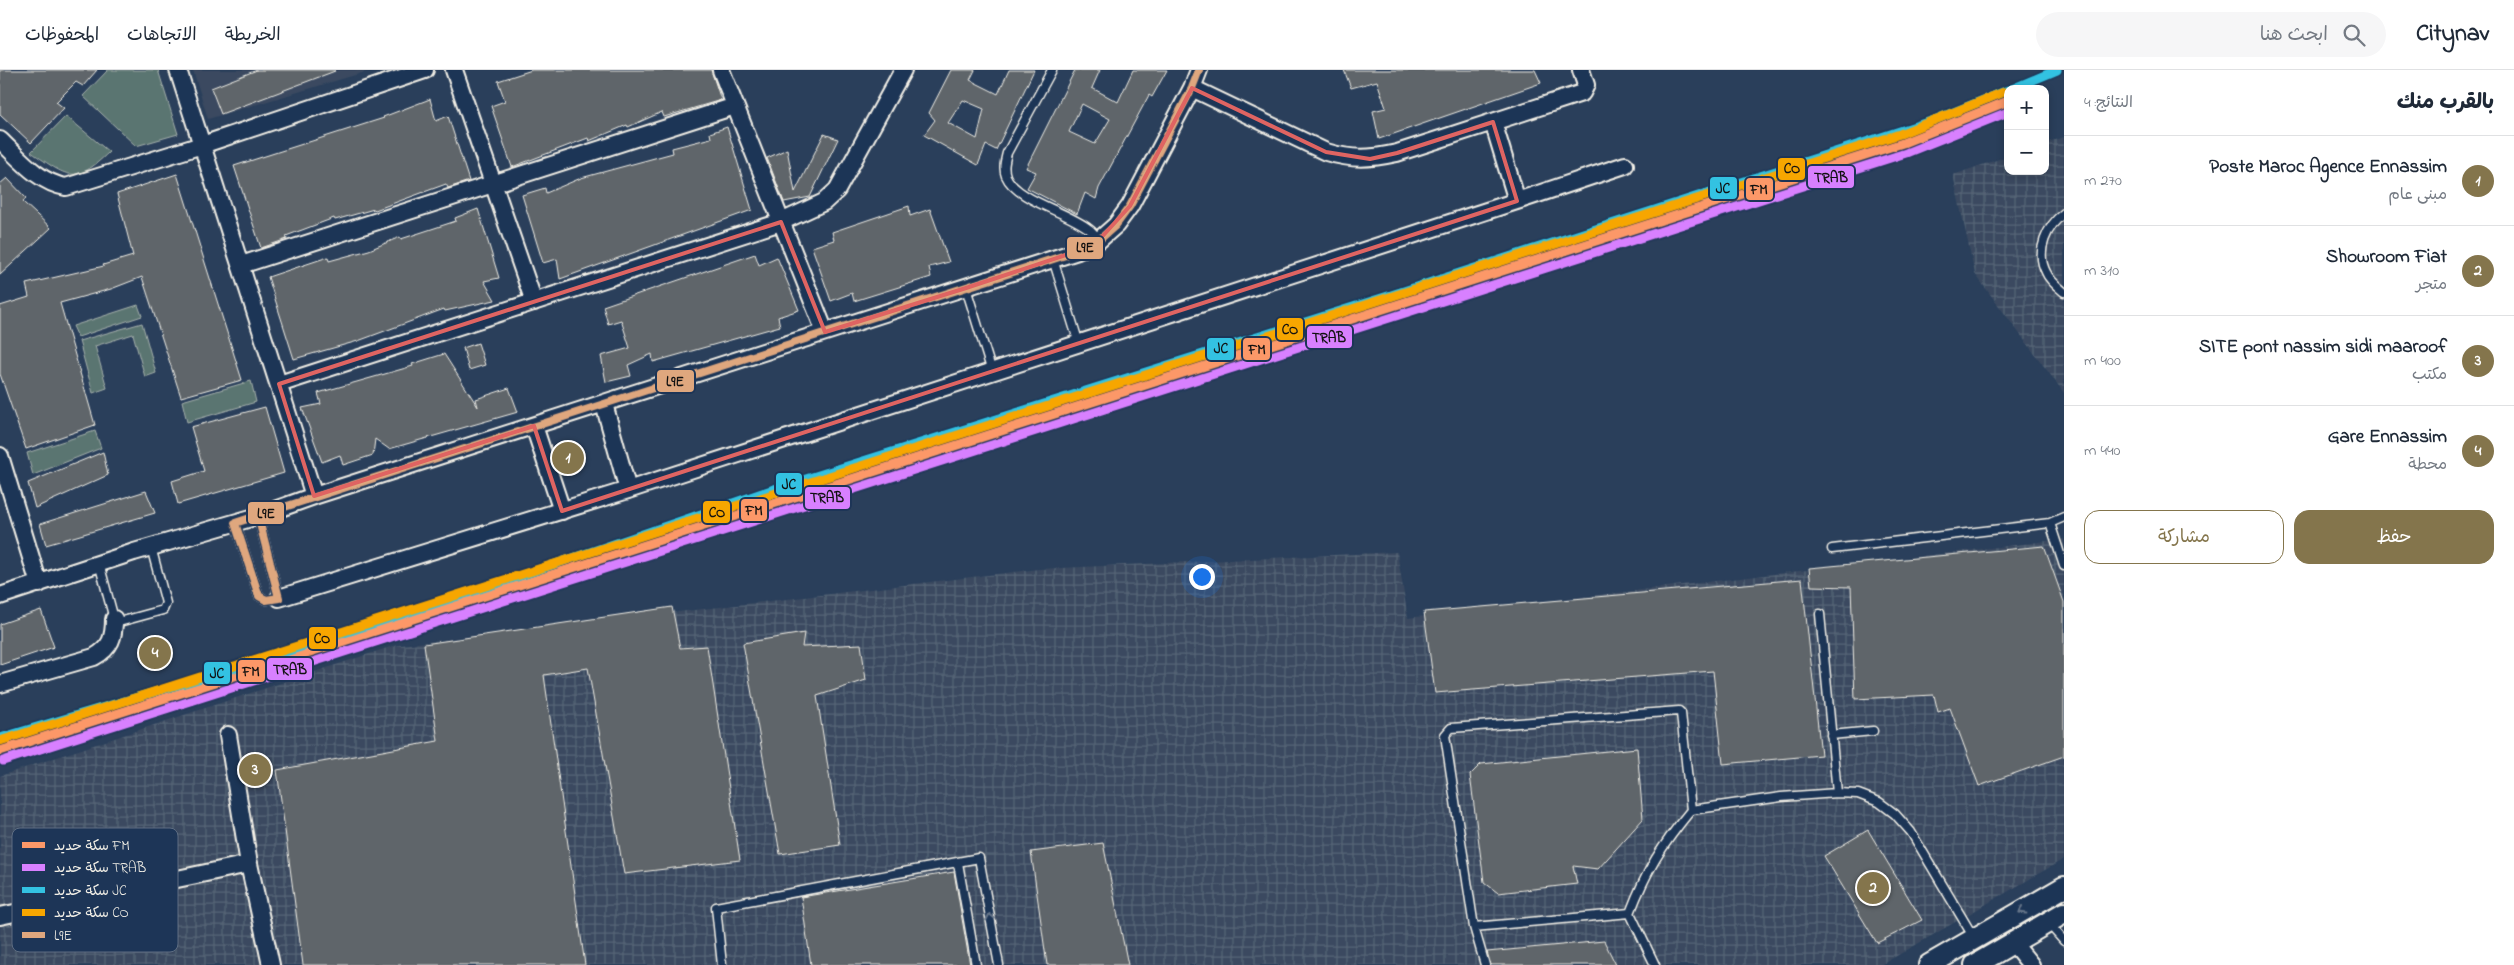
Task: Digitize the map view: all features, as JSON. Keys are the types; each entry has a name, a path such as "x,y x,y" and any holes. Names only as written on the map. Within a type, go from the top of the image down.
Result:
{"street":[{"path":"178,70 314,496"},
{"path":"2,147 43,179 53,185 66,187 202,145 425,70"},
{"path":"454,70 534,302"},
{"path":"721,70 825,332"},
{"path":"279,384 781,222 824,202 837,190 904,70"},
{"path":"0,596 151,547 258,516 314,496 1078,251 1099,240 1116,225 1130,206 1192,88 1199,70"},
{"path":"1192,88 1326,152 1347,158 1370,159 1397,153 1582,93 1586,86 1581,70"},
{"path":"241,266 735,106"},
{"path":"1493,122 1517,201"},
{"path":"280,598 628,490 1624,166"},
{"path":"604,404 628,490"},
{"path":"534,426 562,510"},
{"path":"0,457 39,584"},
{"path":"0,684 94,657 101,653 111,643 114,618"},
{"path":"228,735 249,864 271,965"},
{"path":"178,879 249,864"},
{"path":"1929,965 2064,887"},
{"path":"1975,965 2056,918"},
{"path":"2014,944 2031,965"}],"lane":[{"path":"1052,70 1007,153 1004,166 1005,175 1010,183 1025,196 1089,228 1099,240"},
{"path":"2064,213 2047,232 2042,248 2045,272 2064,292"},
{"path":"1052,259 1079,344"},
{"path":"966,288 992,372"},
{"path":"235,523 259,596 266,600 280,598 258,516"},
{"path":"1832,549 2050,523 2064,517"},
{"path":"2050,523 2064,566"},
{"path":"99,564 114,618 119,622 163,610 165,607 151,547"},
{"path":"1820,614 1837,793"},
{"path":"1485,965 1474,927 1445,735 1451,728 1680,712 1691,810 1657,854 1643,878 1630,913 1655,965"},
{"path":"1831,735 1873,731"},
{"path":"1691,810 1782,797 1837,793 1858,794 1879,802 1896,814 1911,832 1974,939"},
{"path":"722,965 716,907 979,858 999,965"},
{"path":"958,863 976,965"},
{"path":"1474,927 1630,913"},
{"path":"2056,918 2064,941"}],"highlighted area":[{"path":"1192,88 1326,152 1370,159 1397,153 1493,122 1517,201 562,511 534,426 314,496 279,384 781,222 825,332 966,288 1078,251 1099,240 1130,206"}],"shaded area":[{"path":"193,70 372,70 208,119"},
{"path":"2064,137 2064,393 1975,274 1953,175 2004,157 2004,175 2049,175 2049,142"},
{"path":"2064,539 2064,859 1881,965 0,965 0,776 393,646 1039,569 1397,552 1408,618"}],"green space":[{"path":"108,70 158,70 178,134 136,146 83,96"},
{"path":"66,116 109,152 97,163 79,174 63,172 31,152"},
{"path":"138,305 142,316 78,337 73,326"},
{"path":"142,323 156,373 145,377 133,334 95,346 107,388 93,393 79,341"},
{"path":"251,381 256,402 187,422 182,401"},
{"path":"95,431 101,448 33,475 27,453"}],"building":[{"path":"0,70 97,70 83,86 76,82 56,102 64,108 31,143 0,114"},
{"path":"257,70 335,71 221,114 211,88"},
{"path":"532,70 711,70 721,100 664,117 662,112 628,127 627,125 589,141 588,138 512,167 491,106 505,101 498,81"},
{"path":"951,70 975,70 970,80 998,94 1009,70 1034,70 996,150 986,145 978,165 924,135 935,120 929,113","holes":["963,100 984,109 977,139 948,123"]},
{"path":"1075,70 1100,70 1092,88 1118,102 1133,70 1167,70 1152,97 1149,95 1099,188 1096,199 1085,193 1077,214 1027,188 1036,172 1026,168","holes":["1082,104 1110,119 1095,144 1069,132"]},
{"path":"1344,70 1535,70 1541,83 1379,139 1373,111 1386,108 1377,81 1351,88"},
{"path":"430,99 436,121 448,116 469,181 448,188 446,184 375,210 335,220 334,218 286,236 287,239 261,248 234,166 384,118"},
{"path":"727,127 752,210 560,279 557,259 543,263 522,195 545,188 546,193 581,178 673,153 672,148 711,138 710,133"},
{"path":"824,134 838,139 810,197 784,202 767,158 787,149 795,192"},
{"path":"177,174 242,380 181,397 142,277 111,289 60,303 95,425 26,449 0,374 0,306 29,297 26,284 104,266 133,256 117,194"},
{"path":"7,178 26,198 23,202 51,228 0,275 0,184"},
{"path":"909,206 910,216 930,209 949,262 929,267 931,277 854,301 852,293 831,301 812,247 834,240 832,232"},
{"path":"478,209 499,278 484,281 495,300 445,311 444,309 358,341 294,359 268,277 328,257 329,261 369,250 400,237 401,239 456,221 455,218"},
{"path":"755,254 759,265 777,257 799,310 778,317 780,326 653,362 652,354 628,365 631,376 606,382 601,356 630,348 621,320 608,324 603,306"},
{"path":"478,343 485,365 469,370 463,348"},
{"path":"444,354 478,407 476,399 509,388 518,412 389,449 375,439 373,455 343,465 340,455 322,462 302,408 321,404 318,393 413,366 412,364"},
{"path":"265,407 284,473 178,504 172,481 204,471 191,427"},
{"path":"103,452 108,475 35,508 28,483"},
{"path":"146,491 155,513 46,545 40,524"},
{"path":"2044,546 2064,602 2064,756 1979,786 1950,708 1938,712 1934,695 1855,699 1851,587 1811,586 1809,568"},
{"path":"1802,579 1821,755 1723,764 1713,671 1435,693 1424,612"},
{"path":"672,607 680,648 707,646 740,860 624,874 588,668 544,675 585,965 303,965 277,770 438,741 424,644"},
{"path":"41,610 54,647 0,665 0,624"},
{"path":"804,633 802,647 861,644 866,680 817,696 840,845 780,854 743,643"},
{"path":"1637,748 1643,819 1598,869 1573,866 1577,884 1498,893 1484,882 1470,775 1481,764"},
{"path":"1868,830 1922,920 1877,943 1824,856"},
{"path":"1103,843 1128,965 1047,965 1031,852"},
{"path":"954,872 970,965 811,965 801,897"},
{"path":"1604,941 1616,965 1491,965 1487,952"}],"rail line":[{"name":"JC","path":"2021,85 2057,70"},
{"name":"JC","path":"0,738 245,665 517,577 774,489 1388,296 1934,120 2004,92"},
{"name":"CO","path":"0,741 1900,134 2004,92"},
{"name":"FM","path":"0,751 1903,143 2004,103"},
{"name":"TRAB","path":"3,761 1906,153 2004,114"}],"transit line":[{"name":"L9E","path":"258,516 279,598 266,600 259,596 235,523 1078,251 1099,240 1116,225 1130,206 1192,88 1199,70"}],"place":[{"name":"Poste Maroc Agence Ennassim","path":"568,458"},
{"name":"Gare Ennassim","path":"155,653"},
{"name":"SITE pont nassim sidi maaroof","path":"255,770"},
{"name":"Showroom Fiat","path":"1873,888"}]}
